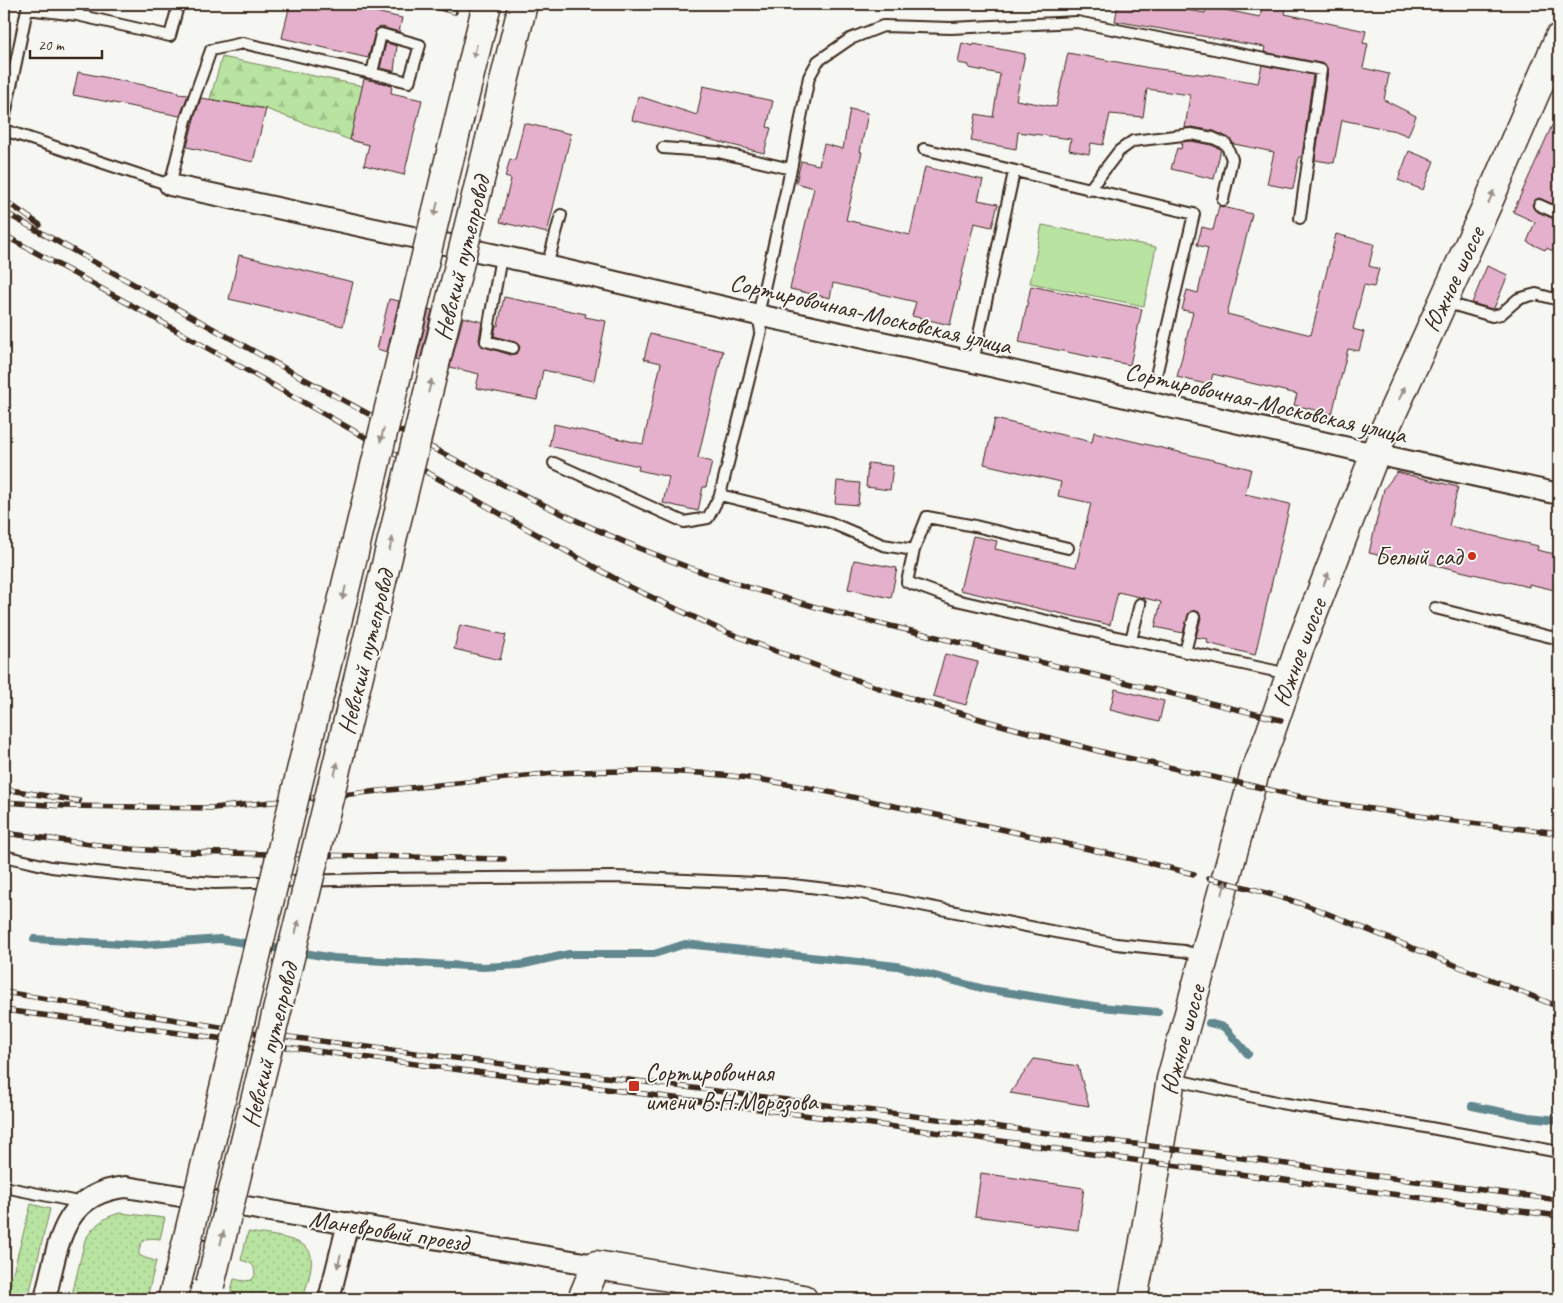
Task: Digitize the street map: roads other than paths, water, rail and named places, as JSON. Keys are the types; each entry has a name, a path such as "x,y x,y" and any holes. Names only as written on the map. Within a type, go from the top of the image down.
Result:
{"main road":[{"name":"Невский путепровод","path":"175,1288 487,4"},
{"name":"Невский путепровод","path":"209,1292 523,4"},
{"name":"Южное шоссе","path":"1133,1299 1171,1079 1256,772 1299,648 1375,454 1487,205 1559,38"},
{"path":"582,1299 596,1265"},
{"name":"Маневровый проезд","path":"596,1265 803,1299"}],"street":[{"name":"Сортировочная-Московская улица","path":"170,185 547,266 1559,494"},
{"name":"Маневровый проезд","path":"45,1299 61,1234 68,1219 83,1203 94,1195 109,1189 126,1187 596,1265"},
{"path":"329,1299 348,1223"}],"lane":[{"path":"77,15 80,4"},
{"path":"4,120 26,6 77,15 170,36 178,6"},
{"path":"554,463 684,522 708,518 720,495 761,331 758,315 791,169 809,76 818,60 850,39 883,26 952,28 1077,22 1321,70 1300,218"},
{"path":"4,130 170,185 186,120 211,50 243,43 408,82 420,44 381,34 372,73"},
{"path":"1089,190 1119,151 1133,141 1191,134 1213,138 1226,144 1232,159 1223,200"},
{"path":"663,148 718,152 791,169"},
{"path":"924,149 1194,214 1157,371"},
{"path":"973,362 1014,172"},
{"path":"1539,205 1559,214"},
{"path":"547,266 561,215"},
{"path":"501,257 486,341 513,348"},
{"path":"1442,302 1492,316 1501,314 1518,299 1536,294 1559,300"},
{"path":"720,495 828,522 883,545 914,550"},
{"path":"1068,548 975,526 927,517 914,550 907,582 956,600 1275,671"},
{"path":"1131,640 1140,604"},
{"path":"1436,608 1559,639"},
{"path":"1186,652 1194,617"},
{"path":"4,856 51,867 214,883 377,879 616,877 784,884 862,893 1116,944 1184,951 1205,957"},
{"path":"1171,1079 1281,1103 1409,1124 1559,1152"},
{"path":"4,1187 83,1203"},
{"path":"204,1234 211,1201"}],"waterway":[{"path":"34,939 140,945 220,939 334,958 483,967 520,965 569,954 654,954 685,944 897,966 985,989 1101,1007 1158,1012"},
{"path":"1209,1023 1224,1027 1248,1054"},
{"path":"1472,1106 1528,1117 1559,1120"}],"railway":[{"path":"425,4 455,12"},
{"path":"4,200 40,225"},
{"path":"4,212 265,358 487,477 552,509 651,553 747,587 853,617 1281,720"},
{"path":"4,235 628,586 719,629 770,649 890,692 990,722 1110,754 1324,802 1453,821 1559,833"},
{"path":"4,802 63,806 213,808 555,773 671,771 717,774 819,790 1010,831 1194,874"},
{"path":"4,789 79,801"},
{"path":"4,833 130,849 182,852 504,859"},
{"path":"1209,878 1306,905 1559,1007"},
{"path":"4,992 257,1033 1143,1145 1559,1200"},
{"path":"4,1010 1559,1216"}],"place":[{"name":"Белый сад","path":"1472,556"},
{"name":"Сортировочная имени В.Н.Морозова","path":"634,1086"}]}
